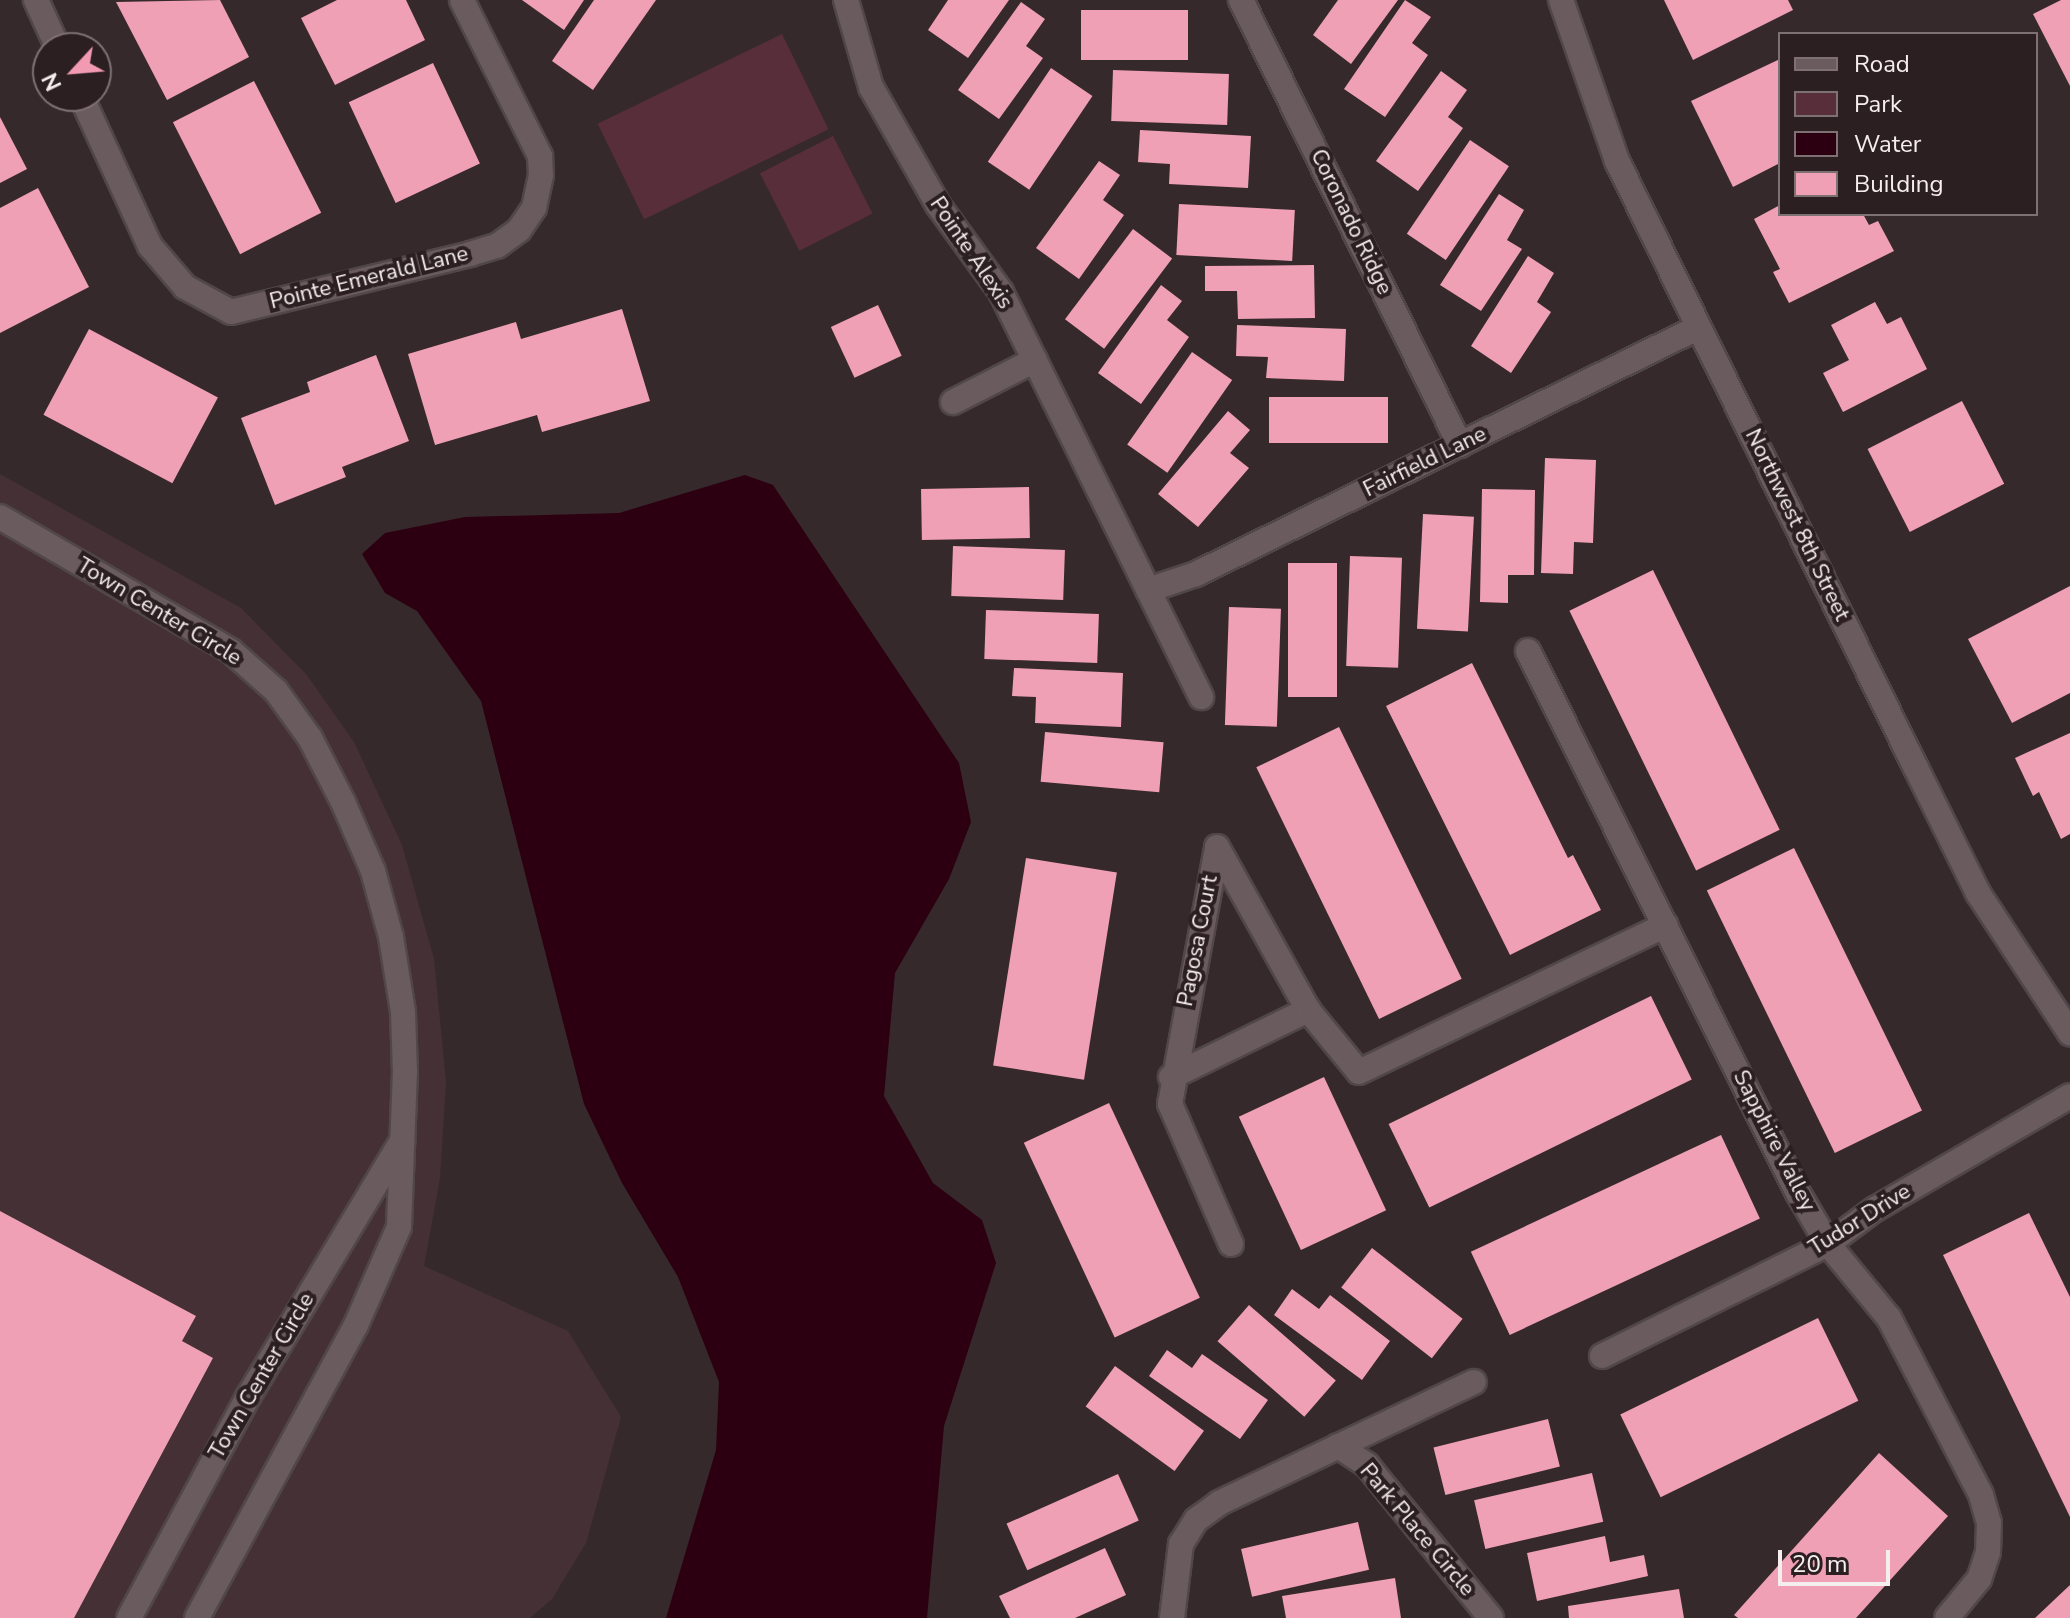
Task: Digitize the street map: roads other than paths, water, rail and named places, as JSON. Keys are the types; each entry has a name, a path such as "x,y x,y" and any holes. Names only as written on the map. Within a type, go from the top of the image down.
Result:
{"street":[{"path":"36,0 51,32"},
{"name":"Pointe Emerald Lane","path":"88,112 150,246 185,287 231,312 497,246 519,230 534,208 541,175 540,156 462,0"},
{"name":"Pointe Alexis","path":"846,0 871,87 938,205 1001,292 1201,697"},
{"name":"Coronado Ridge","path":"1241,0 1460,445"},
{"name":"Northwest 8th Street","path":"1561,0 1617,161 1978,893 2070,1033"},
{"name":"Fairfield Lane","path":"1148,590 1196,574 1699,327"},
{"path":"953,402 1035,360"},
{"name":"Town Center Circle","path":"0,517 231,651 276,691 310,738 373,871 391,937 403,1012 399,1227 356,1325 197,1618"},
{"name":"Sapphire Valley","path":"1528,651 1798,1193 1828,1244 1889,1318 1981,1495 1989,1523 1988,1552 1979,1579 1947,1618"},
{"name":"Pagosa Court","path":"1231,1244 1170,1104 1171,1077 1217,847 1308,1010 1359,1072 1666,925"},
{"path":"1171,1077 1308,1010"},
{"name":"Tudor Drive","path":"1602,1356 1828,1244 1875,1209 2070,1096"},
{"name":"Town Center Circle","path":"129,1618 248,1397 403,1139"},
{"name":"Park Place Circle","path":"1172,1618 1181,1544 1196,1520 1219,1503 1474,1382"},
{"name":"Park Place Circle","path":"1338,1446 1367,1465 1491,1618"}],"water":[{"path":"745,475 773,485 959,763 971,822 949,879 895,973 884,1096 933,1183 982,1220 996,1263 944,1426 927,1618 666,1618 716,1450 719,1382 678,1277 622,1183 584,1104 481,701 417,611 385,593 362,554 385,533 465,517 619,513"}]}
